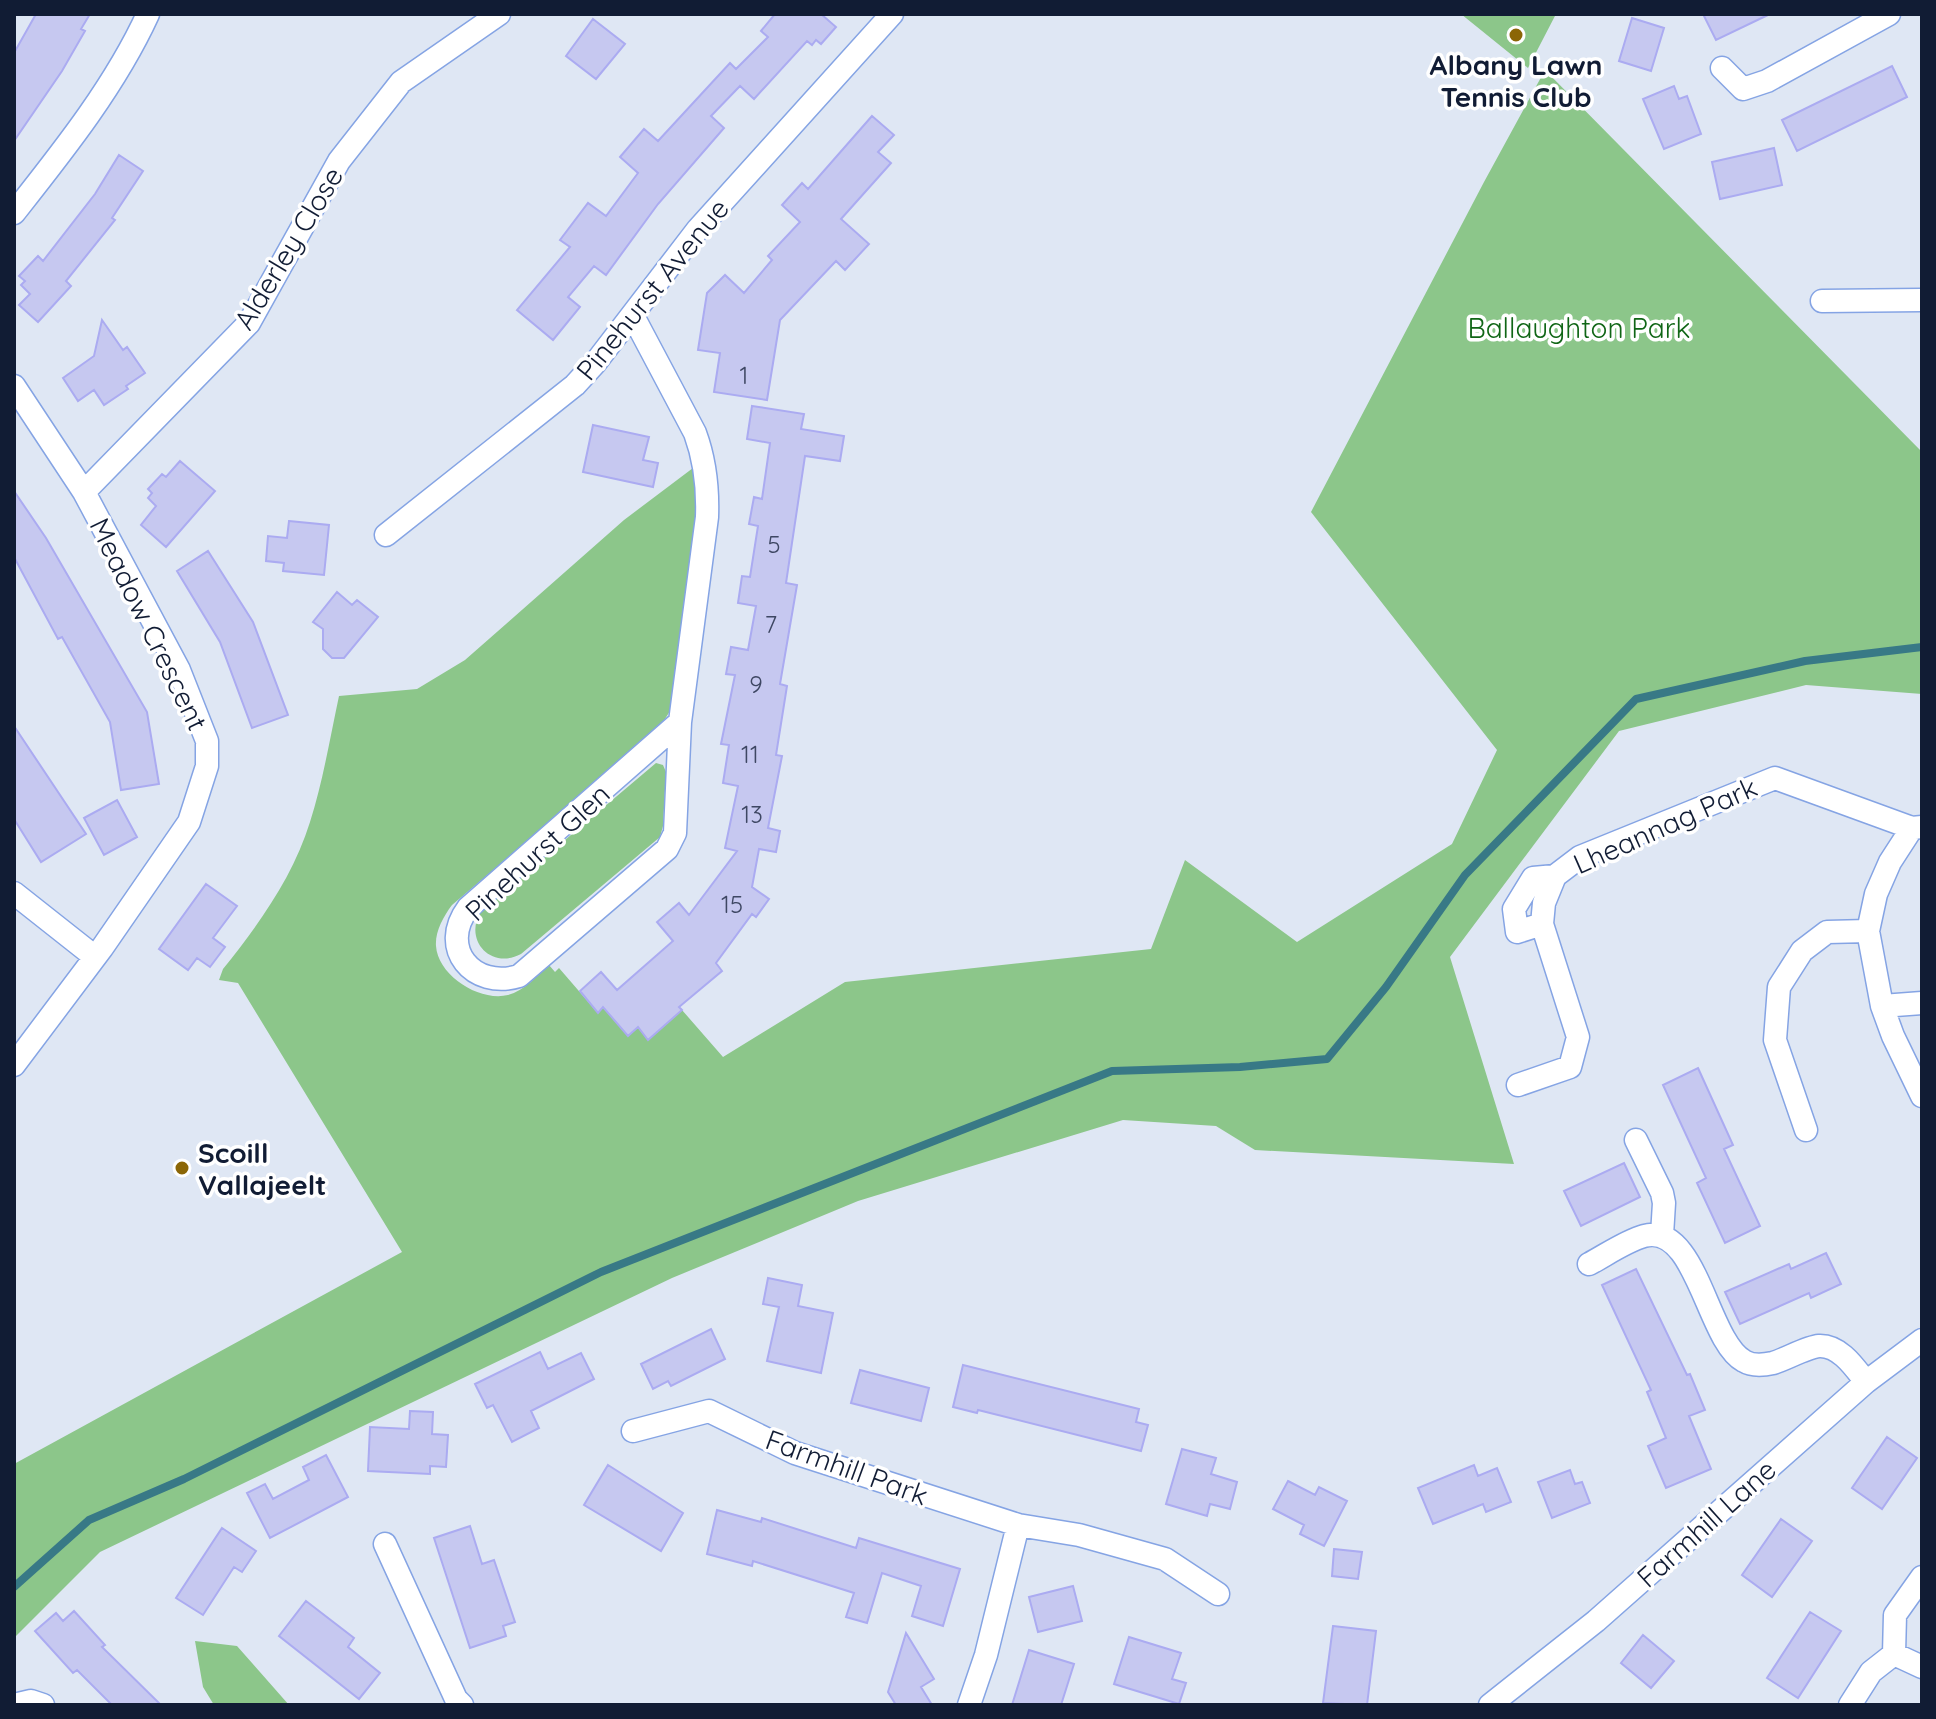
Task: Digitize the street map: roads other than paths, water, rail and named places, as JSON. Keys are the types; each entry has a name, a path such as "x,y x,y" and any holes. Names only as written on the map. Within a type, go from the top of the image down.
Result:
{"street":[{"path":"14,213 58,157 135,44 148,14"},
{"name":"Alderley Close","path":"84,492 249,323 339,161 401,82 499,14"},
{"name":"Pinehurst Avenue","path":"386,535 557,401 596,362 716,208 892,14"},
{"path":"1722,68 1741,98 1889,14"},
{"path":"1822,301 1922,300"},
{"name":"Pinehurst Glen","path":"633,316 695,433 704,465 707,517 680,722 675,833 667,849 519,976 497,980 478,974 466,964 458,949 457,938 458,925 468,908 680,722"},
{"name":"Meadow Crescent","path":"14,386 84,492 179,670 207,741 207,766 189,822 95,957 14,1065"},
{"name":"Lheannag Park","path":"1518,1085 1570,1067 1578,1037 1542,924 1544,903 1555,876 1580,857 1775,778 1917,827 1890,862 1876,894 1868,931 1882,1006 1922,1096"},
{"path":"14,893 95,957"},
{"path":"1806,1130 1775,1040 1779,987 1802,951 1827,932 1868,931"},
{"path":"1882,1006 1922,1003"},
{"path":"1636,1140 1662,1193 1662,1235"},
{"path":"1589,1264 1644,1236 1662,1235 1676,1245 1731,1350 1744,1362 1763,1366 1819,1346 1836,1351 1850,1361 1866,1382"},
{"name":"Farmhill Lane","path":"1490,1705 1596,1621 1866,1382 1922,1340"},
{"name":"Farmhill Park","path":"633,1431 709,1411 795,1453 1018,1525 1079,1535 1165,1559 1218,1594"},
{"path":"969,1705 986,1655 1018,1525"},
{"path":"385,1544 456,1699 462,1705"},
{"path":"1894,1654 1895,1615 1922,1577"},
{"path":"1894,1654 1922,1667"},
{"path":"1850,1705 1871,1672 1894,1654"},
{"path":"14,1705 31,1701 43,1705"}],"waterway":[{"path":"14,1587 89,1520 184,1479 601,1272 1112,1071 1240,1067 1327,1059 1386,987 1465,875 1636,699 1805,661 1922,647"}],"place":[{"name":"Albany Lawn Tennis Club","path":"1516,35"},
{"name":"Scoill Vallajeelt","path":"182,1168"}],"park label":[{"name":"Ballaughton Park","path":"1579,327"}]}
